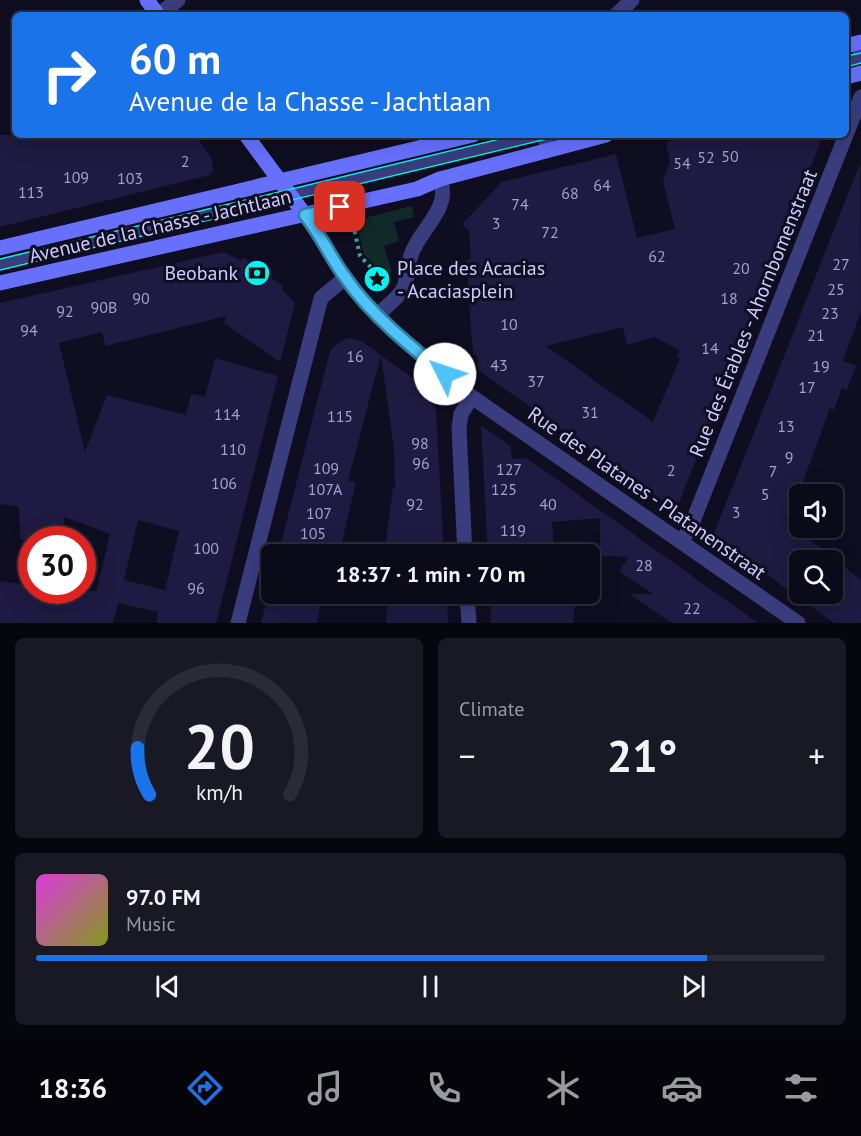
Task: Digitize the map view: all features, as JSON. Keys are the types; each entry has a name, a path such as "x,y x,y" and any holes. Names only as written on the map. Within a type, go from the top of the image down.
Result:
{"street":[{"path":"162,12 178,0"},
{"path":"619,12 632,0"},
{"name":"Rue des Érables - Ahornbomenstraat","path":"849,128 861,98"},
{"path":"248,138 319,233 345,278 378,315 472,397 461,414 459,428 464,544"},
{"name":"Avenue de la Chasse - Jachtlaan","path":"0,248 460,138"},
{"name":"Avenue de la Chasse - Jachtlaan","path":"0,283 417,189 546,142 580,138"},
{"name":"Rue des Érables - Ahornbomenstraat","path":"681,542 692,526 845,138"},
{"path":"378,315 403,289 411,254 430,220 442,206 444,189 440,179"},
{"path":"238,623 321,298 345,278"},
{"name":"Rue des Platanes - Platanenstraat","path":"472,397 798,623"},
{"path":"468,604 469,623"}],"lane":[{"name":"Avenue de la Chasse - Jachtlaan","path":"0,264 527,138"}],"path":[{"path":"352,223 360,256 391,288"}],"green space":[{"path":"412,206 414,217 394,222 399,241 384,246 392,271 386,277 364,254 356,220"}],"building":[{"path":"0,135 12,135 12,138 197,138 212,159 213,169 210,175 0,227"},
{"path":"684,138 822,138 679,503 670,506 478,370 477,356 473,354 469,302 467,260 471,259 469,231 462,224 502,182 616,154 637,238 675,229 663,181 670,162 666,142","holes":["623,327 627,345 655,337 679,350 677,357 680,358 653,422 546,346"]},
{"path":"860,164 861,311 843,361 856,366 847,390 842,388 834,410 830,408 802,484 789,484 789,509 785,520 789,523 789,538 808,538 823,550 789,550 789,591 713,536"},
{"path":"224,252 241,261 243,257 283,286 282,289 295,303 280,362 224,323 226,316 105,346 102,332 59,343 85,452 107,395 186,415 191,394 205,397 215,358 278,376 216,623 156,623 158,612 118,603 113,623 0,623 0,581 18,584 18,604 96,604 96,591 110,534 96,529 96,526 88,526 64,517 64,526 20,526 19,507 0,504 0,303","holes":["138,520 179,531 165,590 124,580"]},
{"path":"350,338 361,341 381,355 348,481 356,482 342,544 281,544 330,351 340,341"},
{"path":"381,355 420,383 436,410 443,544 385,544 393,488 395,488 394,449"},
{"path":"481,425 511,447 512,459 527,458 758,623 672,623 629,594 653,594 619,571 629,557 600,556 600,518 552,522 554,544 487,544"},
{"path":"843,566 861,580 861,623 834,623 808,604 843,604"},
{"path":"266,604 321,604 316,623 261,623"},
{"path":"387,604 447,604 448,623 386,623"},
{"path":"490,604 575,604 573,623 491,623"}],"tram line":[{"path":"849,55 861,53"},
{"path":"849,66 861,63"},
{"path":"0,259 504,138"},
{"path":"0,270 550,138"}],"place":[{"name":"Beobank","path":"257,273"},
{"name":"Place des Acacias - Acaciasplein","path":"377,279"}],"route":[{"path":"340,207 305,215 319,233 345,278 378,315 445,374"}]}
